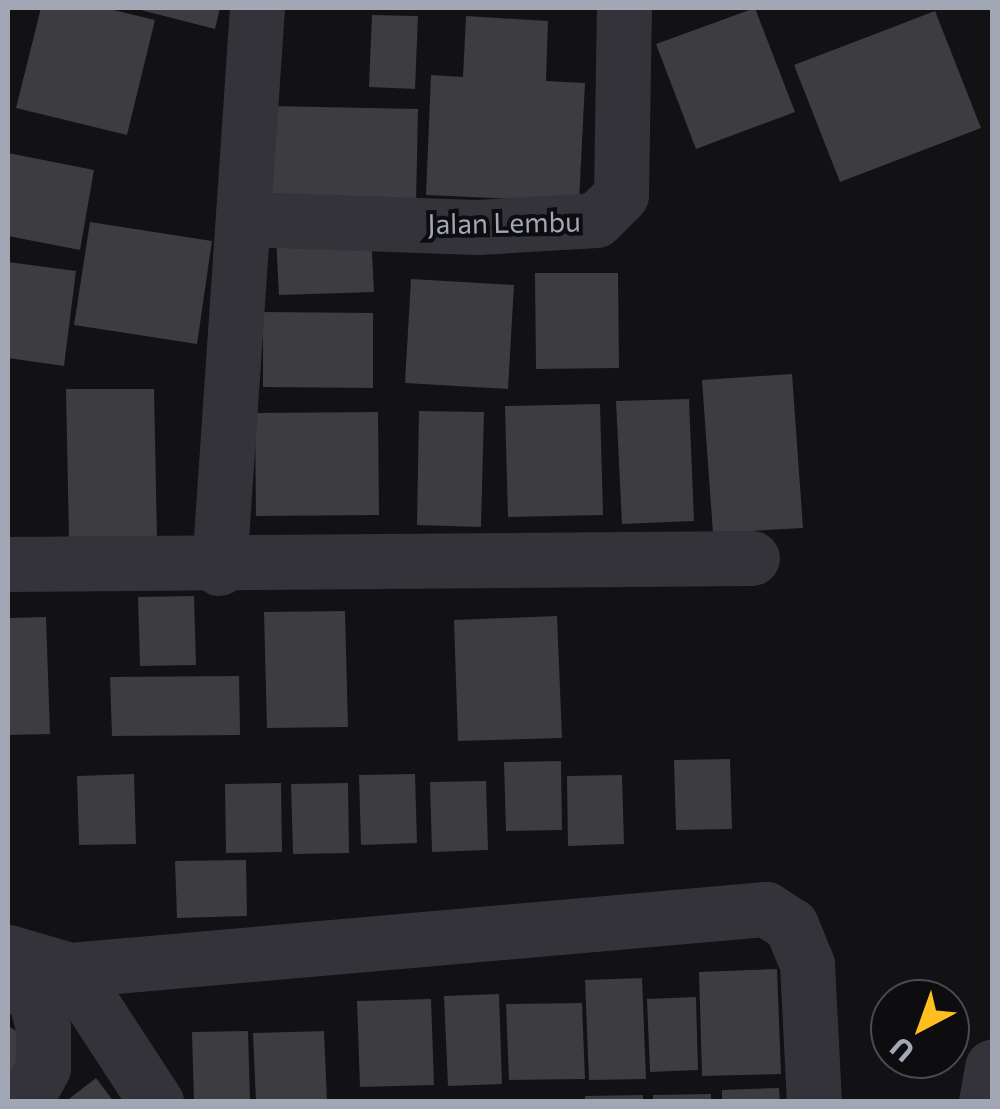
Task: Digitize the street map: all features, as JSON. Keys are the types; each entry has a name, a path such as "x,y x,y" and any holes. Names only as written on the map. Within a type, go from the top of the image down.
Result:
{"street":[{"path":"219,568 249,219 257,8"},
{"name":"Jalan Lembu","path":"249,219 478,227 596,220 621,195 624,8"},
{"path":"8,564 219,568 752,558"},
{"path":"8,952 70,970 766,909 792,925 807,964 814,1102"},
{"path":"70,970 156,1102"},
{"path":"8,971 36,1001 43,1027 43,1068 24,1102"},
{"path":"986,1102 992,1067"}],"building":[{"path":"41,8 105,8 155,20 127,135 16,108"},
{"path":"133,8 220,8 215,29"},
{"path":"755,8 795,112 696,149 656,44"},
{"path":"935,11 981,128 840,182 794,65"},
{"path":"372,15 418,16 415,89 369,87"},
{"path":"466,16 548,21 546,81 585,83 579,202 426,195 431,75 463,77"},
{"path":"271,106 418,109 416,205 270,203"},
{"path":"8,153 94,170 80,250 8,236"},
{"path":"90,222 212,241 197,344 74,325"},
{"path":"371,233 374,292 279,295 276,237"},
{"path":"8,262 76,271 64,366 8,358"},
{"path":"535,273 618,273 619,368 536,369"},
{"path":"411,279 514,285 508,389 405,383"},
{"path":"263,312 373,313 373,388 263,387"},
{"path":"792,374 803,528 713,533 702,380"},
{"path":"66,389 154,389 157,538 69,539"},
{"path":"689,399 694,521 622,524 616,401"},
{"path":"600,404 603,515 508,517 505,406"},
{"path":"419,411 484,412 481,527 417,525"},
{"path":"378,412 379,515 256,516 255,413"},
{"path":"194,596 196,665 140,666 138,597"},
{"path":"345,611 348,727 267,728 264,612"},
{"path":"557,616 562,738 458,741 454,620"},
{"path":"46,617 50,734 8,735 8,618"},
{"path":"239,676 240,735 112,736 110,677"},
{"path":"730,759 732,829 676,830 674,760"},
{"path":"561,761 562,830 506,831 504,762"},
{"path":"134,774 136,844 79,845 77,776"},
{"path":"415,774 417,843 361,845 359,775"},
{"path":"622,775 624,844 568,846 567,776"},
{"path":"486,781 488,850 432,852 430,782"},
{"path":"281,783 282,852 226,853 225,784"},
{"path":"348,783 349,853 293,854 291,784"},
{"path":"246,860 247,916 177,918 175,861"},
{"path":"777,969 781,1074 702,1076 699,972"},
{"path":"642,978 646,1079 589,1080 585,980"},
{"path":"499,994 502,1084 448,1086 444,996"},
{"path":"696,997 698,1070 650,1072 647,999"},
{"path":"431,999 434,1085 360,1087 357,1001"},
{"path":"582,1003 585,1079 509,1080 506,1004"},
{"path":"8,1026 32,1040 8,1085"},
{"path":"248,1031 250,1101 194,1102 192,1032"},
{"path":"324,1031 327,1102 256,1102 253,1033"},
{"path":"96,1078 114,1102 65,1102"},
{"path":"779,1088 780,1102 722,1102 722,1090"},
{"path":"711,1094 711,1102 653,1102 653,1095"},
{"path":"643,1095 643,1102 585,1102 585,1096"}]}
